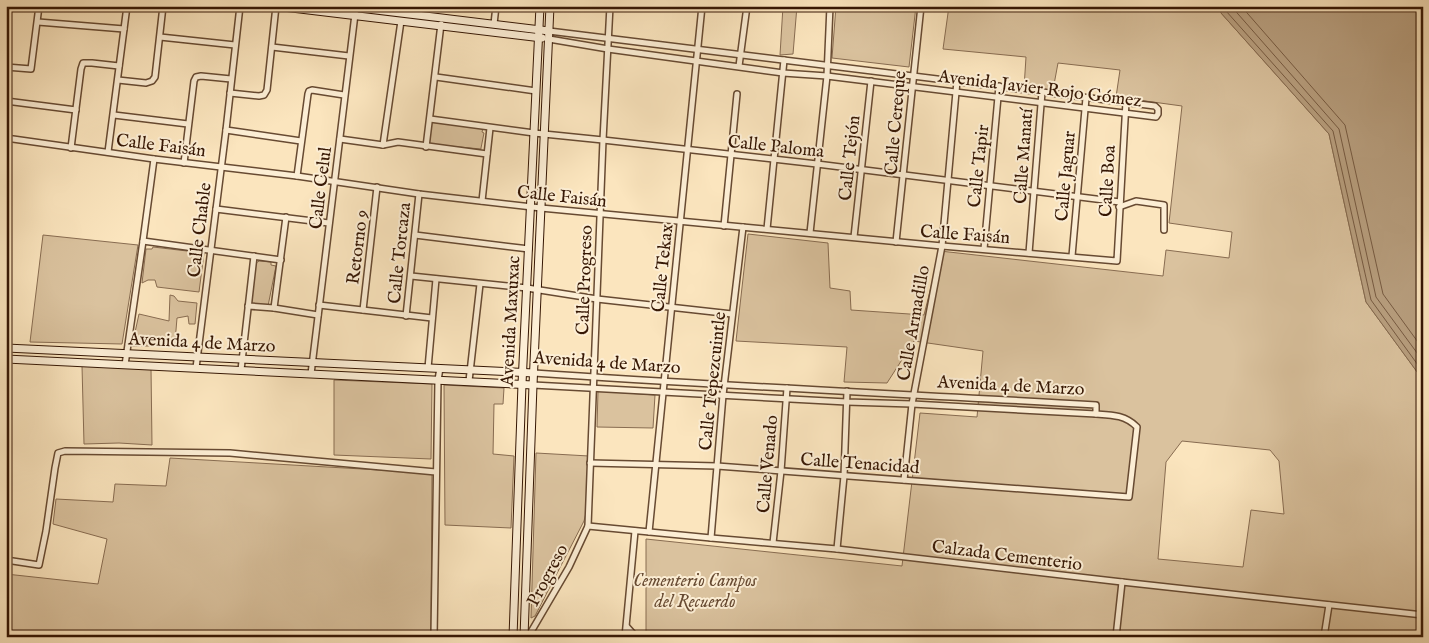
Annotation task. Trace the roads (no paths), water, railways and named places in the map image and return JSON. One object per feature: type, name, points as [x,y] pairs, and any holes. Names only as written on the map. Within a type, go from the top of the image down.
[{"type":"main road","name":"Avenida Javier Rojo Gómez","points":[[276,6],[549,39]]},
{"type":"main road","name":"Avenida Javier Rojo Gómez","points":[[343,6],[393,9],[442,18],[549,31]]},
{"type":"main road","name":"Avenida Maxuxac","points":[[514,637],[522,384],[540,6]]},
{"type":"main road","name":"Avenida Maxuxac","points":[[526,637],[533,385],[550,6]]},
{"type":"main road","points":[[537,65],[548,64]]},
{"type":"main road","name":"Avenida 4 de Marzo","points":[[6,348],[534,372]]},
{"type":"main road","name":"Avenida 4 de Marzo","points":[[6,359],[533,385]]},
{"type":"street","points":[[6,67],[31,69],[39,6]]},
{"type":"street","points":[[108,152],[127,6]]},
{"type":"street","points":[[118,80],[146,82],[152,81],[155,77],[163,6]]},
{"type":"street","name":"Calle Chable","points":[[196,368],[240,6]]},
{"type":"street","points":[[230,92],[258,96],[264,95],[267,90],[276,6]]},
{"type":"street","points":[[494,24],[496,6]]},
{"type":"street","name":"Calle Progreso","points":[[588,526],[610,6]]},
{"type":"street","name":"Calle Tekax","points":[[649,532],[702,6]]},
{"type":"street","points":[[739,66],[747,6]]},
{"type":"street","points":[[810,233],[827,76],[830,6]]},
{"type":"street","name":"Calle Cereque","points":[[896,242],[920,6]]},
{"type":"street","name":"Calle Celul","points":[[311,374],[356,7]]},
{"type":"street","points":[[426,147],[442,18]]},
{"type":"street","points":[[382,145],[400,21]]},
{"type":"street","points":[[38,22],[124,29]]},
{"type":"street","name":"Avenida Javier Rojo Gómez","points":[[549,31],[1126,102],[1155,106],[1158,109],[1158,114],[1156,117],[871,81],[783,73],[549,39]]},
{"type":"street","points":[[160,37],[235,45]]},
{"type":"street","points":[[272,47],[349,56]]},
{"type":"street","points":[[767,229],[784,60]]},
{"type":"street","points":[[71,148],[83,63],[119,66]]},
{"type":"street","points":[[184,163],[196,77],[232,79]]},
{"type":"street","points":[[436,77],[536,92]]},
{"type":"street","name":"Calle Tejón","points":[[854,238],[871,81]]},
{"type":"street","name":"Calle Armadillo","points":[[904,480],[912,404],[942,246],[957,81]]},
{"type":"street","name":"Calle Tapir","points":[[984,249],[999,86]]},
{"type":"street","points":[[297,176],[308,94],[312,90],[344,95]]},
{"type":"street","name":"Calle Manatí","points":[[1029,252],[1042,92]]},
{"type":"street","points":[[724,226],[737,94]]},
{"type":"street","name":"Calle Jaguar","points":[[1072,256],[1086,98]]},
{"type":"street","points":[[6,101],[76,110]]},
{"type":"street","name":"Calle Boa","points":[[1117,261],[1126,102]]},
{"type":"street","points":[[114,115],[188,124]]},
{"type":"street","name":"Calle Paloma","points":[[430,119],[490,128],[948,180],[1076,197],[1119,205],[1136,201],[1164,205],[1164,230]]},
{"type":"street","points":[[482,201],[490,128]]},
{"type":"street","points":[[226,130],[302,141]]},
{"type":"street","name":"Calle Faisán","points":[[6,138],[419,194],[530,207],[1117,261]]},
{"type":"street","points":[[340,139],[382,145],[398,142],[487,154]]},
{"type":"street","points":[[125,364],[154,159]]},
{"type":"street","name":"Retorno 9","points":[[363,310],[377,187]]},
{"type":"street","name":"Calle Torcaza","points":[[406,316],[419,194]]},
{"type":"street","points":[[216,209],[329,223]]},
{"type":"street","points":[[274,308],[286,217]]},
{"type":"street","name":"Calle Tepezcuintle","points":[[710,538],[724,385],[743,228]]},
{"type":"street","points":[[414,235],[529,249]]},
{"type":"street","points":[[143,241],[281,260]]},
{"type":"street","points":[[241,370],[254,256]]},
{"type":"street","points":[[411,276],[527,288],[597,299],[732,314]]},
{"type":"street","points":[[428,368],[436,279]]},
{"type":"street","points":[[469,381],[480,284]]},
{"type":"street","points":[[319,305],[432,318]]},
{"type":"street","points":[[248,306],[318,315]]},
{"type":"street","points":[[434,637],[438,380],[440,368]]},
{"type":"street","name":"Avenida 4 de Marzo","points":[[533,385],[1096,414],[1096,405],[664,382],[534,372]]},
{"type":"street","name":"Calle Venado","points":[[773,543],[787,388]]},
{"type":"street","points":[[837,549],[844,476],[847,391]]},
{"type":"street","points":[[972,398],[972,407]]},
{"type":"street","points":[[1015,410],[1016,400]]},
{"type":"street","points":[[1056,403],[1056,412]]},
{"type":"street","name":"Calle Tenacidad","points":[[590,463],[717,466],[1129,497],[1137,427],[1130,420],[1096,414]]},
{"type":"street","points":[[6,560],[39,566],[56,460],[58,453],[65,451],[230,453],[436,472]]},
{"type":"street","name":"Progreso","points":[[526,637],[569,566],[588,526]]},
{"type":"street","name":"Calzada Cementerio","points":[[588,526],[837,549],[1423,615]]},
{"type":"street","points":[[625,637],[635,531]]},
{"type":"street","points":[[1116,637],[1122,582]]},
{"type":"street","points":[[1324,637],[1329,605]]},
{"type":"street","points":[[626,627],[636,637]]},
{"type":"water","points":[[1220,6],[1423,6],[1423,380],[1366,302],[1329,134],[1221,13]]},
{"type":"park label","name":"Cementerio Campos del Recuerdo","points":[[695,590]]}]
